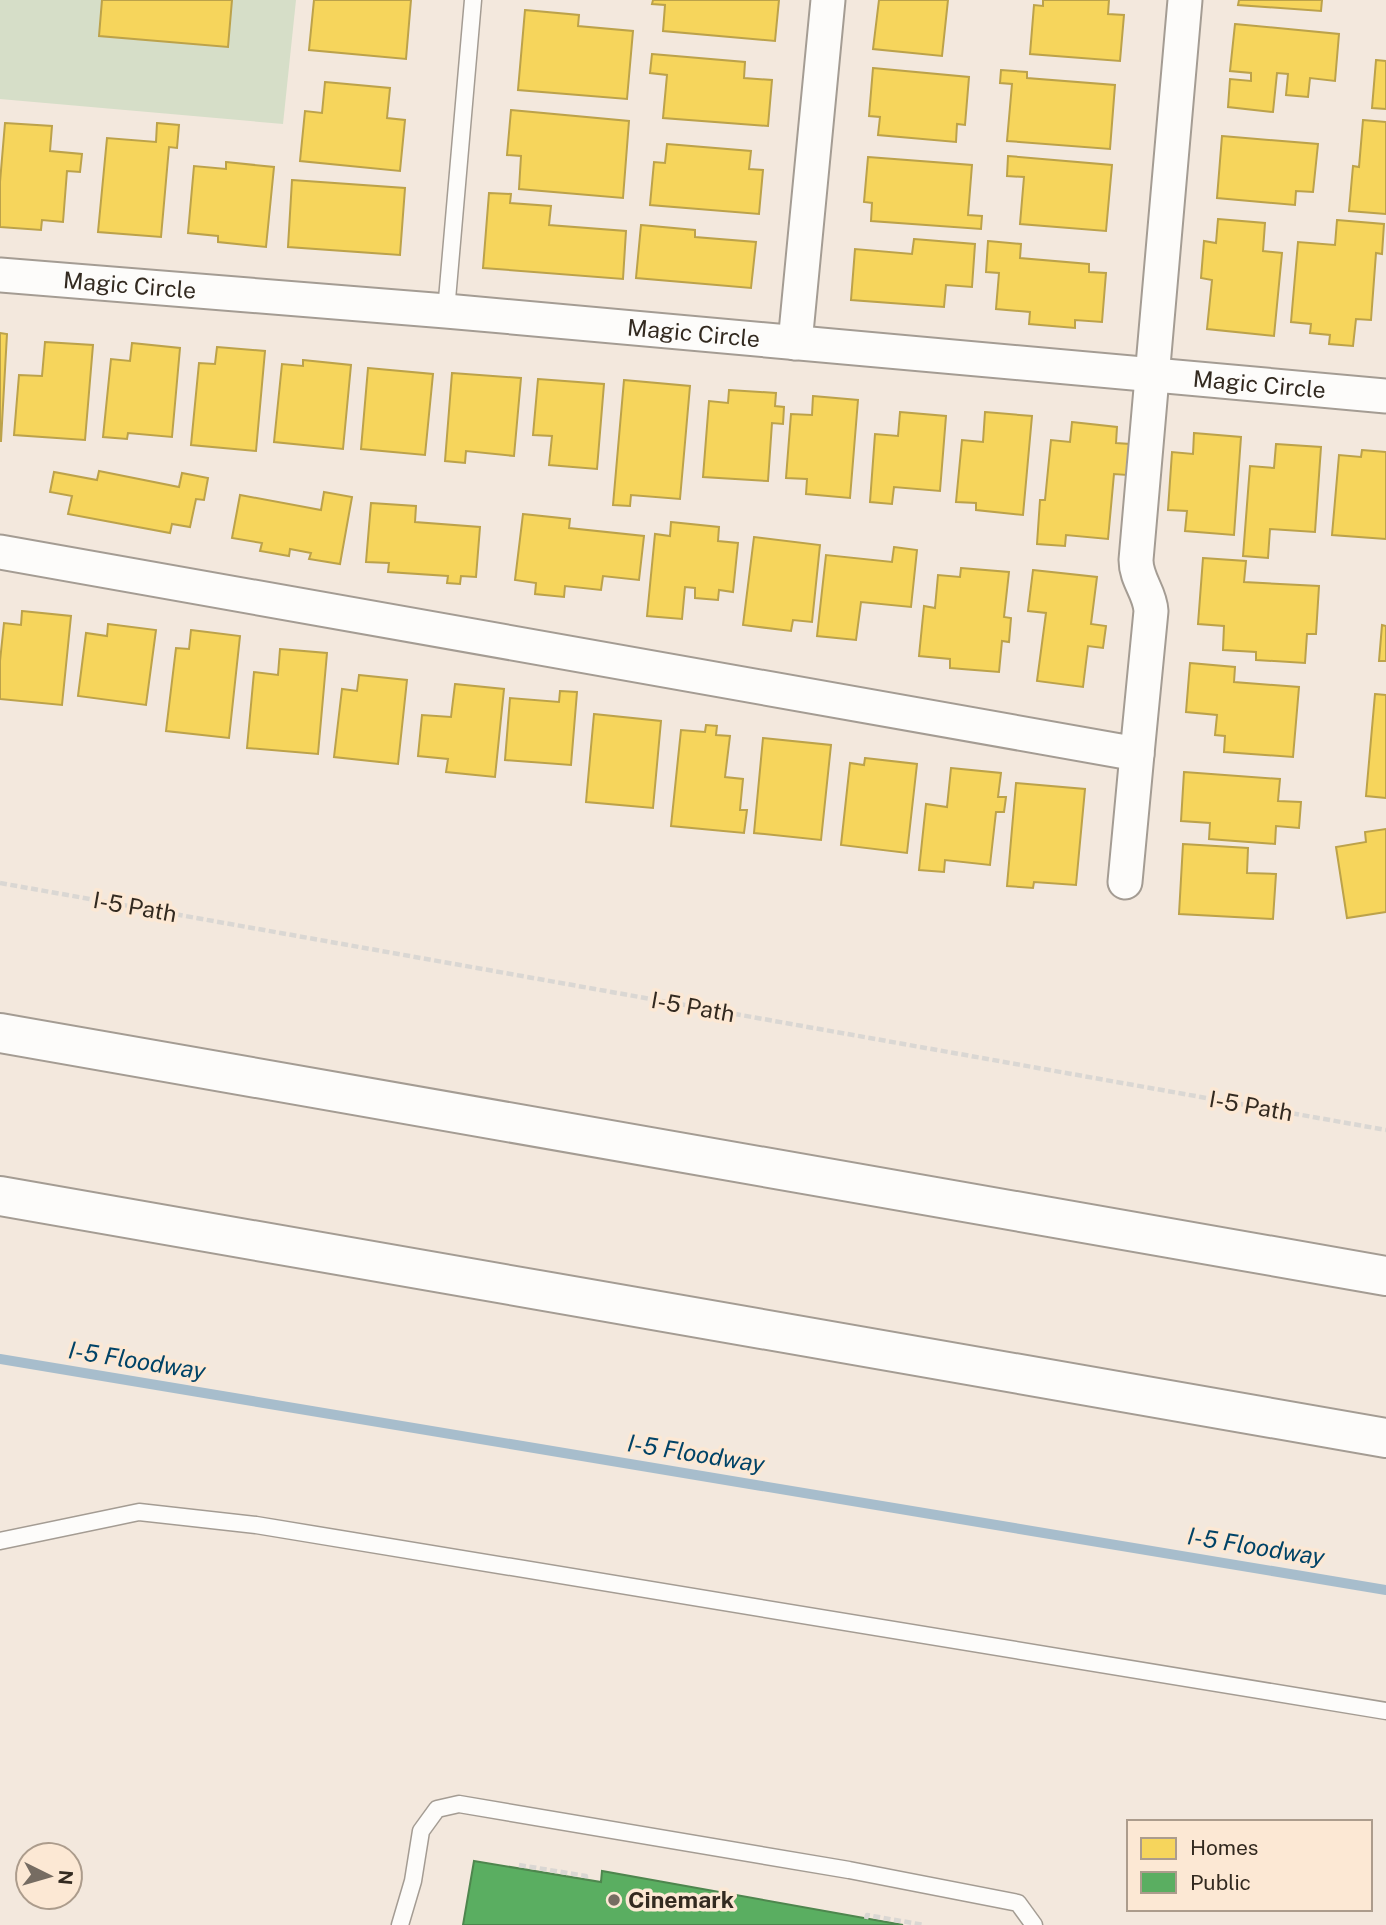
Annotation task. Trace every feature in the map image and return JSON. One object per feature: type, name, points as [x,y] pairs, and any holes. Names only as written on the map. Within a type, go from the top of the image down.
[{"type":"highway","points":[[0,1033],[1386,1276]]},
{"type":"highway","points":[[0,1196],[1386,1438]]},
{"type":"street","points":[[795,343],[828,0]]},
{"type":"street","points":[[1125,882],[1151,611],[1150,601],[1136,572],[1136,560],[1185,0]]},
{"type":"street","name":"Magic Circle","points":[[0,275],[446,311],[1386,396]]},
{"type":"street","points":[[0,552],[1137,754]]},
{"type":"lane","points":[[446,311],[473,0]]},
{"type":"lane","points":[[0,1541],[139,1512],[256,1525],[1386,1711]]},
{"type":"lane","points":[[400,1925],[413,1881],[421,1831],[437,1809],[459,1804],[849,1870],[1018,1903],[1034,1925]]},
{"type":"path","name":"I-5 Path","points":[[0,883],[1386,1130]]},
{"type":"path","points":[[519,1865],[586,1876],[586,1880]]},
{"type":"path","points":[[866,1919],[867,1915],[924,1925]]},
{"type":"green space","points":[[0,0],[296,0],[283,124],[0,99]]},
{"type":"building: Homes","points":[[102,0],[232,0],[228,47],[99,36]]},
{"type":"building: Homes","points":[[314,0],[411,0],[406,59],[309,50]]},
{"type":"building: Homes","points":[[653,0],[779,0],[775,41],[663,31],[665,5],[652,4]]},
{"type":"building: Homes","points":[[879,0],[948,0],[942,56],[873,49]]},
{"type":"building: Homes","points":[[1043,0],[1109,0],[1108,14],[1124,15],[1120,61],[1030,54],[1034,5],[1043,6]]},
{"type":"building: Homes","points":[[1239,0],[1322,0],[1321,11],[1238,5]]},
{"type":"building: Homes","points":[[525,10],[579,15],[578,26],[633,31],[627,99],[518,90]]},
{"type":"building: Homes","points":[[1235,24],[1339,34],[1335,81],[1310,78],[1308,97],[1286,95],[1288,74],[1277,73],[1273,112],[1228,107],[1230,79],[1251,81],[1251,73],[1230,71]]},
{"type":"building: Homes","points":[[652,54],[745,62],[744,78],[772,80],[768,126],[663,118],[667,75],[650,73]]},
{"type":"building: Homes","points":[[1376,60],[1386,61],[1386,109],[1372,108]]},
{"type":"building: Homes","points":[[873,68],[969,77],[965,125],[957,124],[956,142],[878,135],[880,117],[869,116]]},
{"type":"building: Homes","points":[[1001,70],[1027,72],[1027,78],[1115,85],[1110,149],[1007,141],[1012,84],[1000,83]]},
{"type":"building: Homes","points":[[325,82],[390,88],[387,118],[405,120],[400,171],[300,161],[305,111],[322,113]]},
{"type":"building: Homes","points":[[511,110],[629,121],[623,198],[519,189],[521,156],[507,155]]},
{"type":"building: Homes","points":[[1363,120],[1386,122],[1386,214],[1349,211],[1353,166],[1359,167]]},
{"type":"building: Homes","points":[[5,123],[52,126],[50,151],[82,154],[80,172],[67,171],[63,222],[42,220],[41,230],[0,227],[0,182]]},
{"type":"building: Homes","points":[[157,123],[179,125],[177,148],[169,147],[161,237],[98,232],[107,138],[156,142]]},
{"type":"building: Homes","points":[[1222,136],[1318,144],[1313,192],[1296,191],[1295,205],[1217,198]]},
{"type":"building: Homes","points":[[667,144],[751,151],[749,169],[763,170],[759,214],[650,205],[654,162],[665,163]]},
{"type":"building: Homes","points":[[1008,156],[1112,165],[1106,231],[1020,224],[1024,177],[1007,176]]},
{"type":"building: Homes","points":[[868,157],[972,165],[968,215],[982,216],[981,229],[871,221],[872,203],[864,202]]},
{"type":"building: Homes","points":[[226,162],[274,167],[266,247],[218,242],[218,236],[188,233],[194,166],[226,169]]},
{"type":"building: Homes","points":[[292,180],[405,188],[400,255],[288,247]]},
{"type":"building: Homes","points":[[489,193],[511,194],[510,203],[551,206],[549,225],[626,231],[623,279],[483,268]]},
{"type":"building: Homes","points":[[1218,219],[1265,223],[1263,251],[1282,253],[1274,336],[1207,329],[1212,280],[1201,278],[1204,241],[1216,243]]},
{"type":"building: Homes","points":[[1337,220],[1384,224],[1382,254],[1376,253],[1371,320],[1356,319],[1353,346],[1329,344],[1330,335],[1310,333],[1311,324],[1291,322],[1298,242],[1335,245]]},
{"type":"building: Homes","points":[[641,225],[695,230],[695,237],[756,242],[751,288],[636,278]]},
{"type":"building: Homes","points":[[914,239],[975,244],[972,287],[946,285],[944,307],[851,300],[855,249],[912,254]]},
{"type":"building: Homes","points":[[988,241],[1021,244],[1020,258],[1089,264],[1089,272],[1106,273],[1102,322],[1075,320],[1075,328],[1029,324],[1030,312],[996,309],[999,273],[986,272]]},
{"type":"building: Homes","points":[[0,333],[7,334],[1,441],[0,441]]},
{"type":"building: Homes","points":[[45,342],[93,345],[85,440],[14,435],[19,375],[42,376]]},
{"type":"building: Homes","points":[[132,343],[180,348],[172,437],[128,433],[127,439],[103,437],[111,359],[130,361]]},
{"type":"building: Homes","points":[[217,347],[265,351],[256,451],[191,445],[199,363],[215,364]]},
{"type":"building: Homes","points":[[303,360],[351,365],[343,449],[274,442],[282,364],[303,366]]},
{"type":"building: Homes","points":[[368,368],[433,374],[425,455],[361,449]]},
{"type":"building: Homes","points":[[452,373],[521,378],[514,456],[466,451],[465,463],[445,461]]},
{"type":"building: Homes","points":[[538,379],[604,384],[597,469],[549,465],[552,436],[533,435]]},
{"type":"building: Homes","points":[[624,380],[690,386],[680,499],[631,495],[630,506],[613,505]]},
{"type":"building: Homes","points":[[729,390],[776,393],[775,406],[784,407],[783,424],[772,423],[768,481],[703,477],[709,401],[728,403]]},
{"type":"building: Homes","points":[[813,396],[858,400],[850,498],[806,494],[807,479],[786,478],[791,414],[812,415]]},
{"type":"building: Homes","points":[[900,412],[946,416],[940,491],[894,487],[892,504],[870,502],[875,434],[898,436]]},
{"type":"building: Homes","points":[[985,412],[1032,416],[1023,515],[976,510],[976,503],[956,502],[962,440],[983,442]]},
{"type":"building: Homes","points":[[1072,422],[1117,427],[1116,443],[1130,444],[1127,475],[1114,474],[1108,539],[1066,535],[1065,546],[1037,544],[1040,500],[1045,500],[1051,440],[1070,442]]},
{"type":"building: Homes","points":[[1194,433],[1241,437],[1234,535],[1185,531],[1187,511],[1168,510],[1172,452],[1193,454]]},
{"type":"building: Homes","points":[[1276,444],[1321,447],[1315,532],[1270,529],[1268,558],[1243,556],[1250,466],[1274,468]]},
{"type":"building: Homes","points":[[1362,450],[1386,452],[1386,539],[1332,535],[1339,455],[1361,457]]},
{"type":"building: Homes","points":[[99,471],[179,487],[182,473],[208,478],[204,500],[196,499],[190,527],[172,524],[170,533],[68,514],[72,496],[50,492],[54,472],[97,480]]},
{"type":"building: Homes","points":[[324,492],[352,497],[340,564],[309,559],[311,553],[290,549],[289,556],[260,551],[262,543],[232,538],[240,495],[321,510]]},
{"type":"building: Homes","points":[[371,503],[416,506],[415,522],[480,527],[476,577],[461,576],[460,584],[447,583],[448,576],[388,572],[389,563],[366,562]]},
{"type":"building: Homes","points":[[523,514],[570,519],[569,528],[644,536],[639,580],[603,576],[601,590],[565,586],[564,597],[535,594],[536,583],[515,580]]},
{"type":"building: Homes","points":[[671,522],[719,527],[718,541],[738,543],[733,592],[719,590],[718,600],[695,598],[695,588],[685,587],[682,619],[647,616],[655,534],[670,536]]},
{"type":"building: Homes","points":[[754,537],[820,545],[812,622],[793,620],[791,631],[743,625]]},
{"type":"building: Homes","points":[[894,547],[917,550],[911,607],[861,602],[856,640],[817,636],[826,555],[892,562]]},
{"type":"building: Homes","points":[[1203,558],[1246,561],[1244,582],[1319,586],[1316,634],[1307,634],[1305,663],[1256,660],[1256,652],[1223,650],[1224,626],[1198,624]]},
{"type":"building: Homes","points":[[961,568],[1009,572],[1004,617],[1011,618],[1009,642],[1002,641],[999,672],[950,668],[950,659],[919,656],[924,606],[935,608],[938,575],[960,577]]},
{"type":"building: Homes","points":[[1033,570],[1097,577],[1091,624],[1106,626],[1103,648],[1088,646],[1083,687],[1037,681],[1046,613],[1028,611]]},
{"type":"building: Homes","points":[[22,611],[71,616],[62,705],[0,699],[4,623],[21,625]]},
{"type":"building: Homes","points":[[108,624],[156,630],[146,705],[78,696],[86,633],[107,636]]},
{"type":"building: Homes","points":[[1382,625],[1386,626],[1386,661],[1379,661]]},
{"type":"building: Homes","points":[[191,630],[240,636],[229,738],[166,731],[176,648],[189,649]]},
{"type":"building: Homes","points":[[280,649],[327,653],[318,754],[247,748],[254,672],[278,675]]},
{"type":"building: Homes","points":[[1190,663],[1235,667],[1234,682],[1299,687],[1293,757],[1224,752],[1225,736],[1215,735],[1217,715],[1186,712]]},
{"type":"building: Homes","points":[[359,675],[407,680],[398,764],[334,757],[342,689],[357,691]]},
{"type":"building: Homes","points":[[455,684],[504,689],[495,777],[446,772],[448,759],[418,756],[422,715],[451,717]]},
{"type":"building: Homes","points":[[560,691],[577,692],[571,765],[505,760],[510,698],[559,702]]},
{"type":"building: Homes","points":[[1375,694],[1386,695],[1386,798],[1366,796]]},
{"type":"building: Homes","points":[[594,714],[661,721],[653,808],[586,802]]},
{"type":"building: Homes","points":[[706,725],[717,726],[716,735],[730,736],[725,777],[743,779],[740,810],[747,810],[744,833],[671,826],[681,730],[705,732]]},
{"type":"building: Homes","points":[[763,738],[831,745],[821,840],[754,833]]},
{"type":"building: Homes","points":[[865,758],[917,764],[907,853],[841,845],[850,763],[864,765]]},
{"type":"building: Homes","points":[[951,768],[1001,773],[998,797],[1006,797],[1004,812],[996,812],[990,865],[945,860],[944,872],[919,870],[926,804],[947,807]]},
{"type":"building: Homes","points":[[1184,772],[1280,779],[1278,801],[1301,802],[1299,828],[1276,826],[1275,844],[1209,839],[1210,823],[1181,821]]},
{"type":"building: Homes","points":[[1016,783],[1085,789],[1076,885],[1034,882],[1033,888],[1007,886]]},
{"type":"building: Homes","points":[[1386,829],[1386,912],[1347,918],[1336,847],[1366,842],[1365,832]]},
{"type":"building: Homes","points":[[1183,844],[1248,848],[1247,873],[1276,874],[1273,919],[1179,914]]},
{"type":"building: Public","name":"Cinemark","points":[[474,1861],[601,1882],[602,1871],[903,1925],[463,1925]]},
{"type":"waterway","name":"I-5 Floodway","points":[[0,1359],[1386,1590]]},
{"type":"place","name":"Cinemark","points":[[614,1900]]}]
